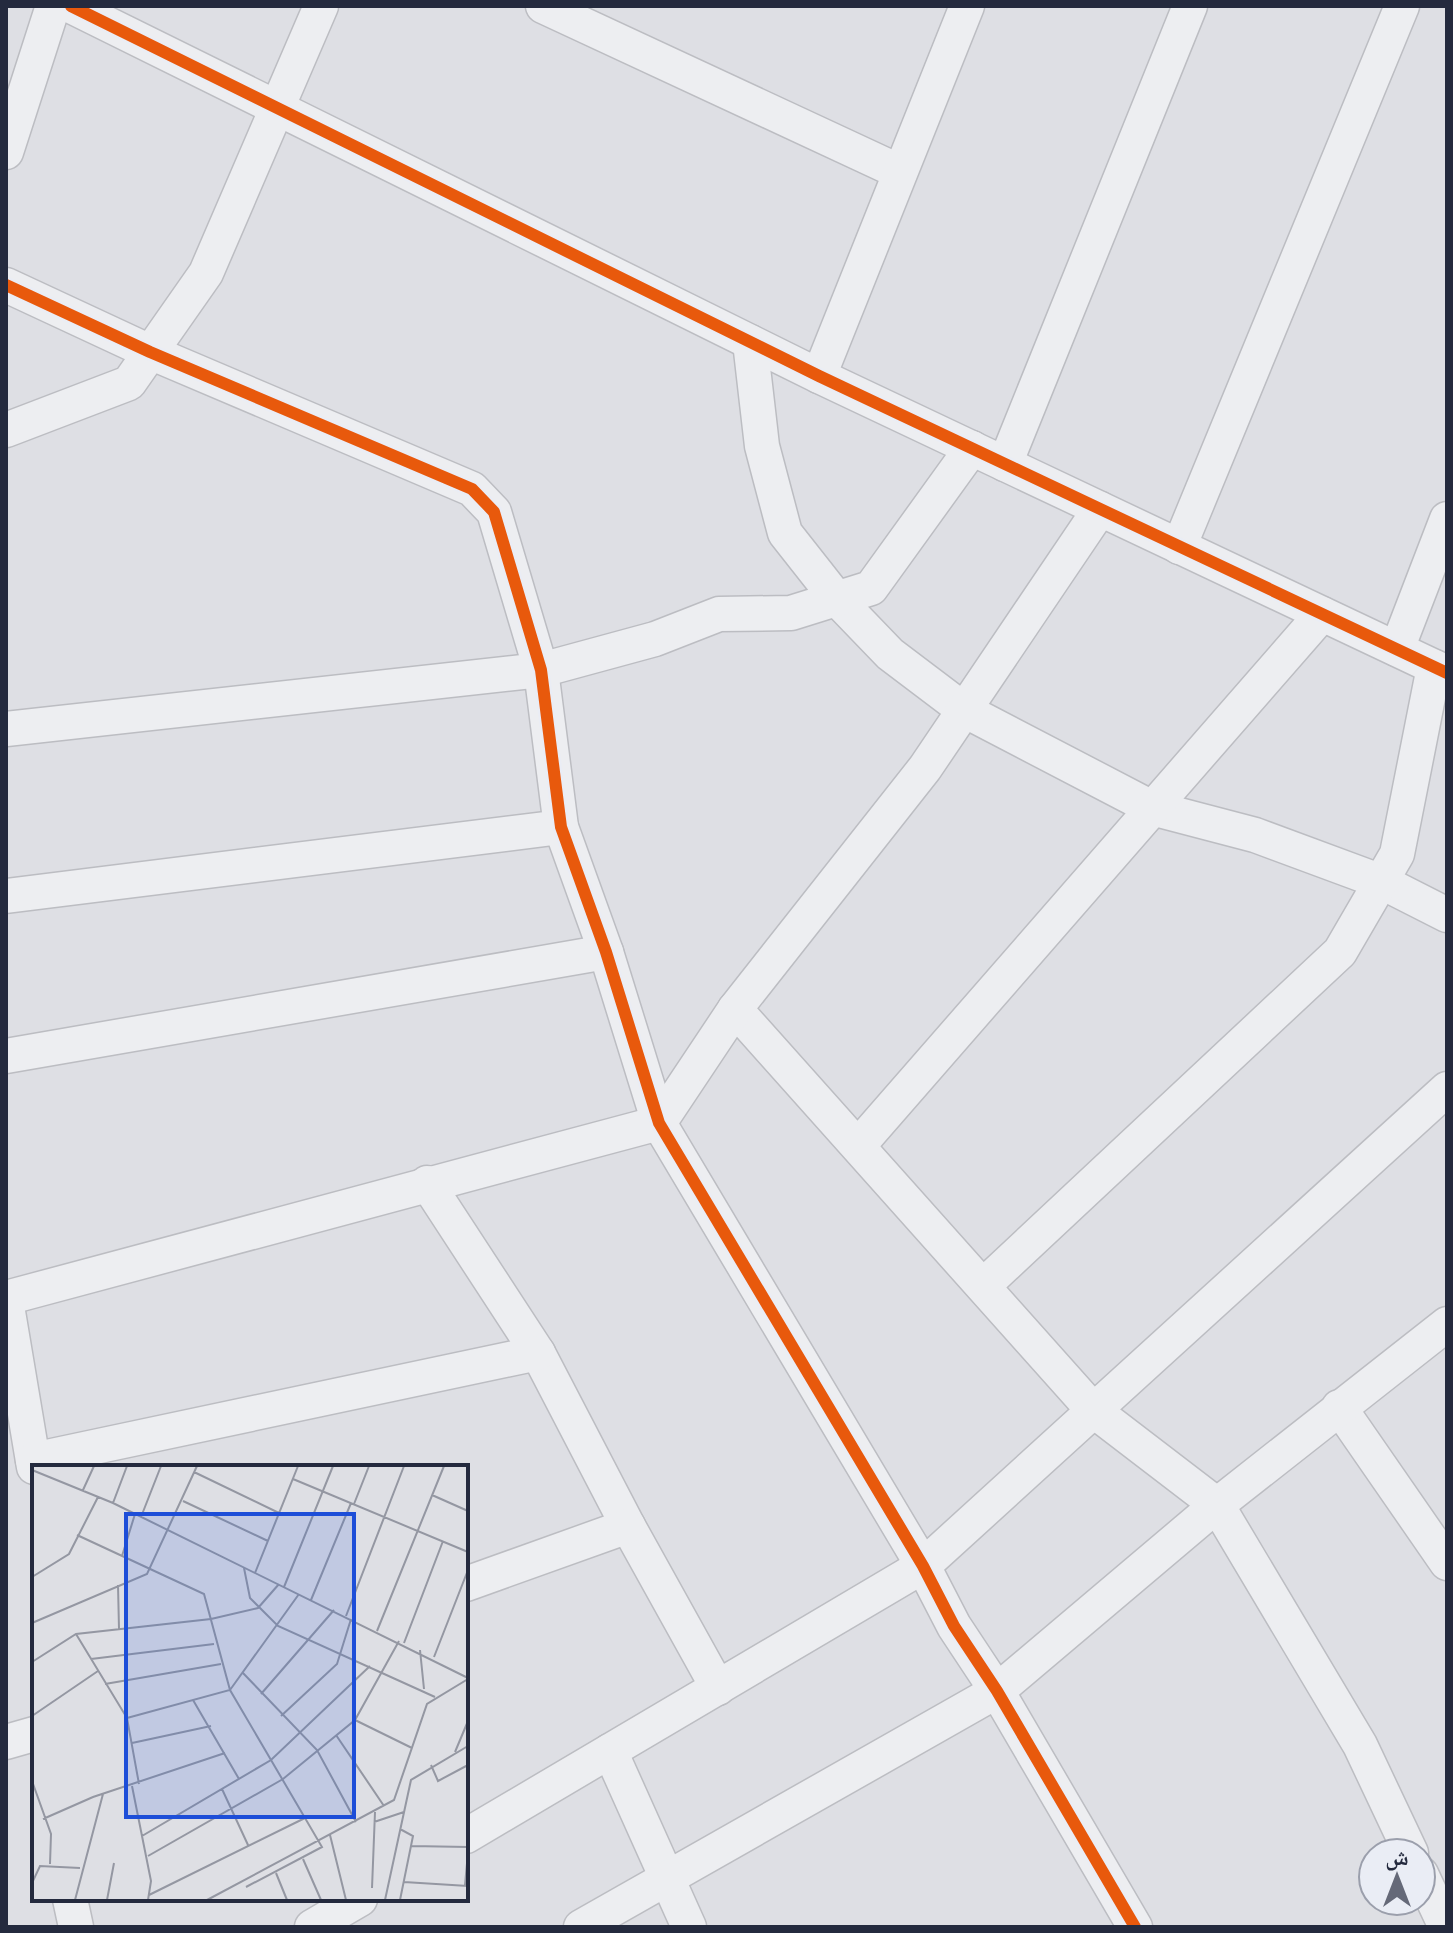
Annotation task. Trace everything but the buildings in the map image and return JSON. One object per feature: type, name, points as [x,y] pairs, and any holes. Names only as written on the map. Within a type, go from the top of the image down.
[{"type":"street","points":[[6,152],[53,6]]},
{"type":"street","points":[[6,430],[129,383],[206,273],[321,6]]},
{"type":"street","points":[[543,6],[900,172]]},
{"type":"street","points":[[819,376],[967,6]]},
{"type":"street","points":[[1005,464],[1190,6]]},
{"type":"street","points":[[1179,547],[1402,6]]},
{"type":"street","points":[[88,10],[278,108],[819,376],[1441,670],[1397,854],[1340,952],[983,1286]]},
{"type":"street","points":[[6,285],[150,352],[472,489],[494,512],[541,670],[561,827],[606,952],[659,1123],[923,1566],[954,1626],[997,1691],[1135,1927]]},
{"type":"street","points":[[750,342],[762,446],[785,533],[837,599],[890,654],[964,710],[1152,808],[1255,835],[1382,882],[1447,915]]},
{"type":"street","points":[[6,729],[541,670],[655,639],[719,614],[791,613],[871,588],[972,448]]},
{"type":"street","points":[[538,1353],[34,1464],[6,1299],[427,1183],[659,1123],[735,1009],[925,768],[1100,509]]},
{"type":"street","points":[[1397,649],[1447,519]]},
{"type":"street","points":[[858,1146],[1322,614]]},
{"type":"street","points":[[6,896],[561,827]]},
{"type":"street","points":[[6,1056],[606,952]]},
{"type":"street","points":[[735,1009],[1093,1410],[1217,1505],[1360,1745],[1403,1837]]},
{"type":"street","points":[[468,1835],[923,1566],[1447,1089]]},
{"type":"street","points":[[427,1183],[538,1353],[628,1526],[718,1688]]},
{"type":"street","points":[[581,1927],[997,1691],[1217,1505],[1447,1324]]},
{"type":"street","points":[[1339,1407],[1447,1563]]},
{"type":"street","points":[[468,1583],[628,1526]]},
{"type":"street","points":[[6,1742],[32,1735]]},
{"type":"street","points":[[610,1751],[689,1927]]},
{"type":"street","points":[[70,1901],[76,1927]]},
{"type":"street","points":[[312,1927],[357,1901]]},
{"type":"street","points":[[1437,1908],[1446,1927]]},
{"type":"cycle path","points":[[71,6],[819,376],[1447,673]]},
{"type":"cycle path","points":[[6,285],[150,352],[472,489],[494,512],[541,670],[561,827],[606,952],[659,1123],[923,1566],[954,1626],[997,1691],[1135,1927]]}]
